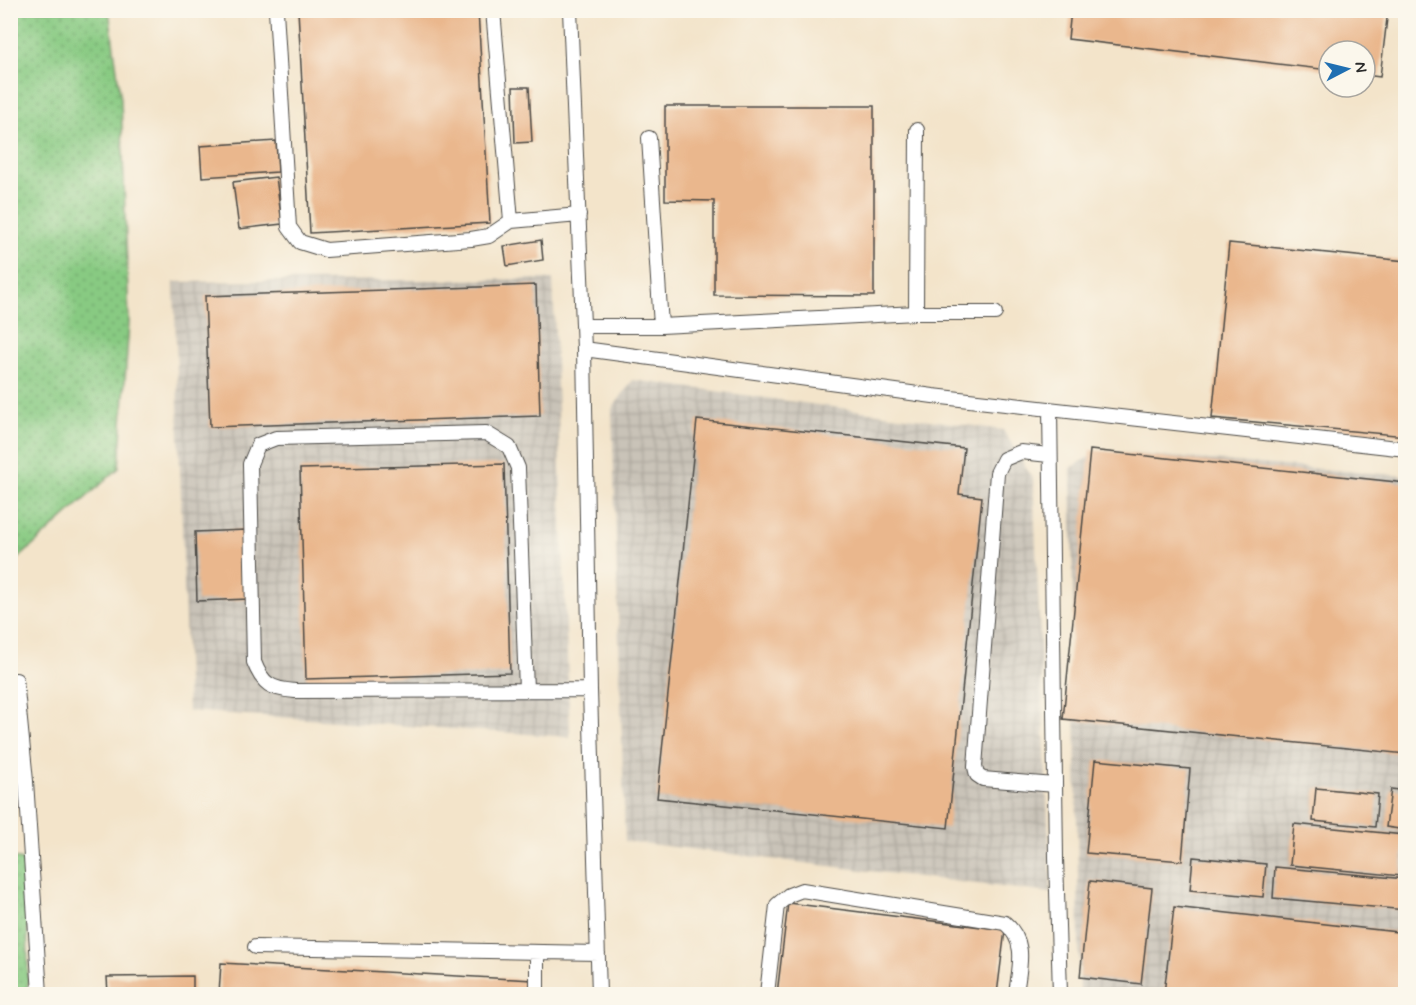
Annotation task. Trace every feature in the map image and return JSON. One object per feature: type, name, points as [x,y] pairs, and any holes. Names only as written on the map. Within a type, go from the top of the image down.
[{"type":"lane","points":[[276,10],[289,227],[300,242],[326,250],[471,239],[489,236],[511,221],[579,215]]},
{"type":"lane","points":[[493,10],[511,221]]},
{"type":"lane","points":[[570,10],[584,326],[590,690],[599,994]]},
{"type":"lane","points":[[916,313],[917,130]]},
{"type":"lane","points":[[649,138],[661,326]]},
{"type":"lane","points":[[584,326],[661,326],[916,313],[995,313]]},
{"type":"lane","points":[[584,349],[933,396],[1406,449]]},
{"type":"lane","points":[[1050,409],[1054,785],[1060,994]]},
{"type":"lane","points":[[526,690],[518,468],[509,447],[486,433],[276,438],[258,445],[250,464],[254,662],[261,679],[278,690],[295,691],[590,690]]},
{"type":"lane","points":[[1049,455],[1021,452],[1004,459],[997,473],[975,767],[977,775],[983,778],[1054,785]]},
{"type":"lane","points":[[16,680],[26,781],[40,994]]},
{"type":"lane","points":[[767,994],[777,905],[789,895],[802,890],[1005,923],[1014,931],[1020,943],[1016,994]]},
{"type":"lane","points":[[255,946],[598,953]]},
{"type":"lane","points":[[537,952],[537,994]]},
{"type":"shaded area","points":[[553,279],[570,737],[188,711],[174,282]]},
{"type":"shaded area","points":[[633,380],[1003,430],[1033,479],[1051,893],[625,841],[612,409]]},
{"type":"shaded area","points":[[1099,451],[1405,476],[1405,994],[1080,994],[1071,468]]},
{"type":"green space","points":[[11,10],[109,11],[121,100],[129,322],[119,468],[20,557],[11,560]]},
{"type":"green space","points":[[10,857],[27,861],[28,994],[11,994]]},
{"type":"building","points":[[298,10],[478,10],[490,223],[310,233]]},
{"type":"building","points":[[1071,10],[1388,10],[1380,77],[1377,77],[1377,39],[1317,39],[1317,69],[1068,39]]},
{"type":"building","points":[[513,87],[529,87],[532,142],[515,143]]},
{"type":"building","points":[[665,106],[874,106],[874,296],[714,295],[714,201],[665,200]]},
{"type":"building","points":[[276,141],[278,172],[202,177],[200,146]]},
{"type":"building","points":[[276,177],[282,224],[239,229],[233,182]]},
{"type":"building","points":[[541,240],[543,260],[507,266],[504,246]]},
{"type":"building","points":[[1229,243],[1406,261],[1406,436],[1212,418]]},
{"type":"building","points":[[536,285],[540,416],[210,427],[205,296]]},
{"type":"building","points":[[697,420],[964,448],[959,494],[982,497],[948,828],[657,798]]},
{"type":"building","points":[[1090,450],[1406,483],[1406,754],[1063,719]]},
{"type":"building","points":[[504,464],[510,673],[306,679],[300,469]]},
{"type":"building","points":[[246,530],[249,599],[197,601],[195,532]]},
{"type":"building","points":[[1095,760],[1190,769],[1182,861],[1086,853]]},
{"type":"building","points":[[1316,788],[1378,794],[1375,827],[1313,821]]},
{"type":"building","points":[[1391,789],[1406,791],[1406,830],[1386,827]]},
{"type":"building","points":[[1294,824],[1404,835],[1401,876],[1290,865]]},
{"type":"building","points":[[1193,857],[1266,864],[1263,897],[1190,890]]},
{"type":"building","points":[[1275,867],[1406,879],[1406,910],[1273,898]]},
{"type":"building","points":[[1090,881],[1152,888],[1141,984],[1080,977]]},
{"type":"building","points":[[788,903],[1005,930],[997,994],[777,994]]},
{"type":"building","points":[[1174,907],[1406,933],[1406,994],[1164,994]]},
{"type":"building","points":[[221,963],[533,980],[532,994],[219,994]]},
{"type":"building","points":[[193,976],[193,994],[108,994],[107,977]]}]
